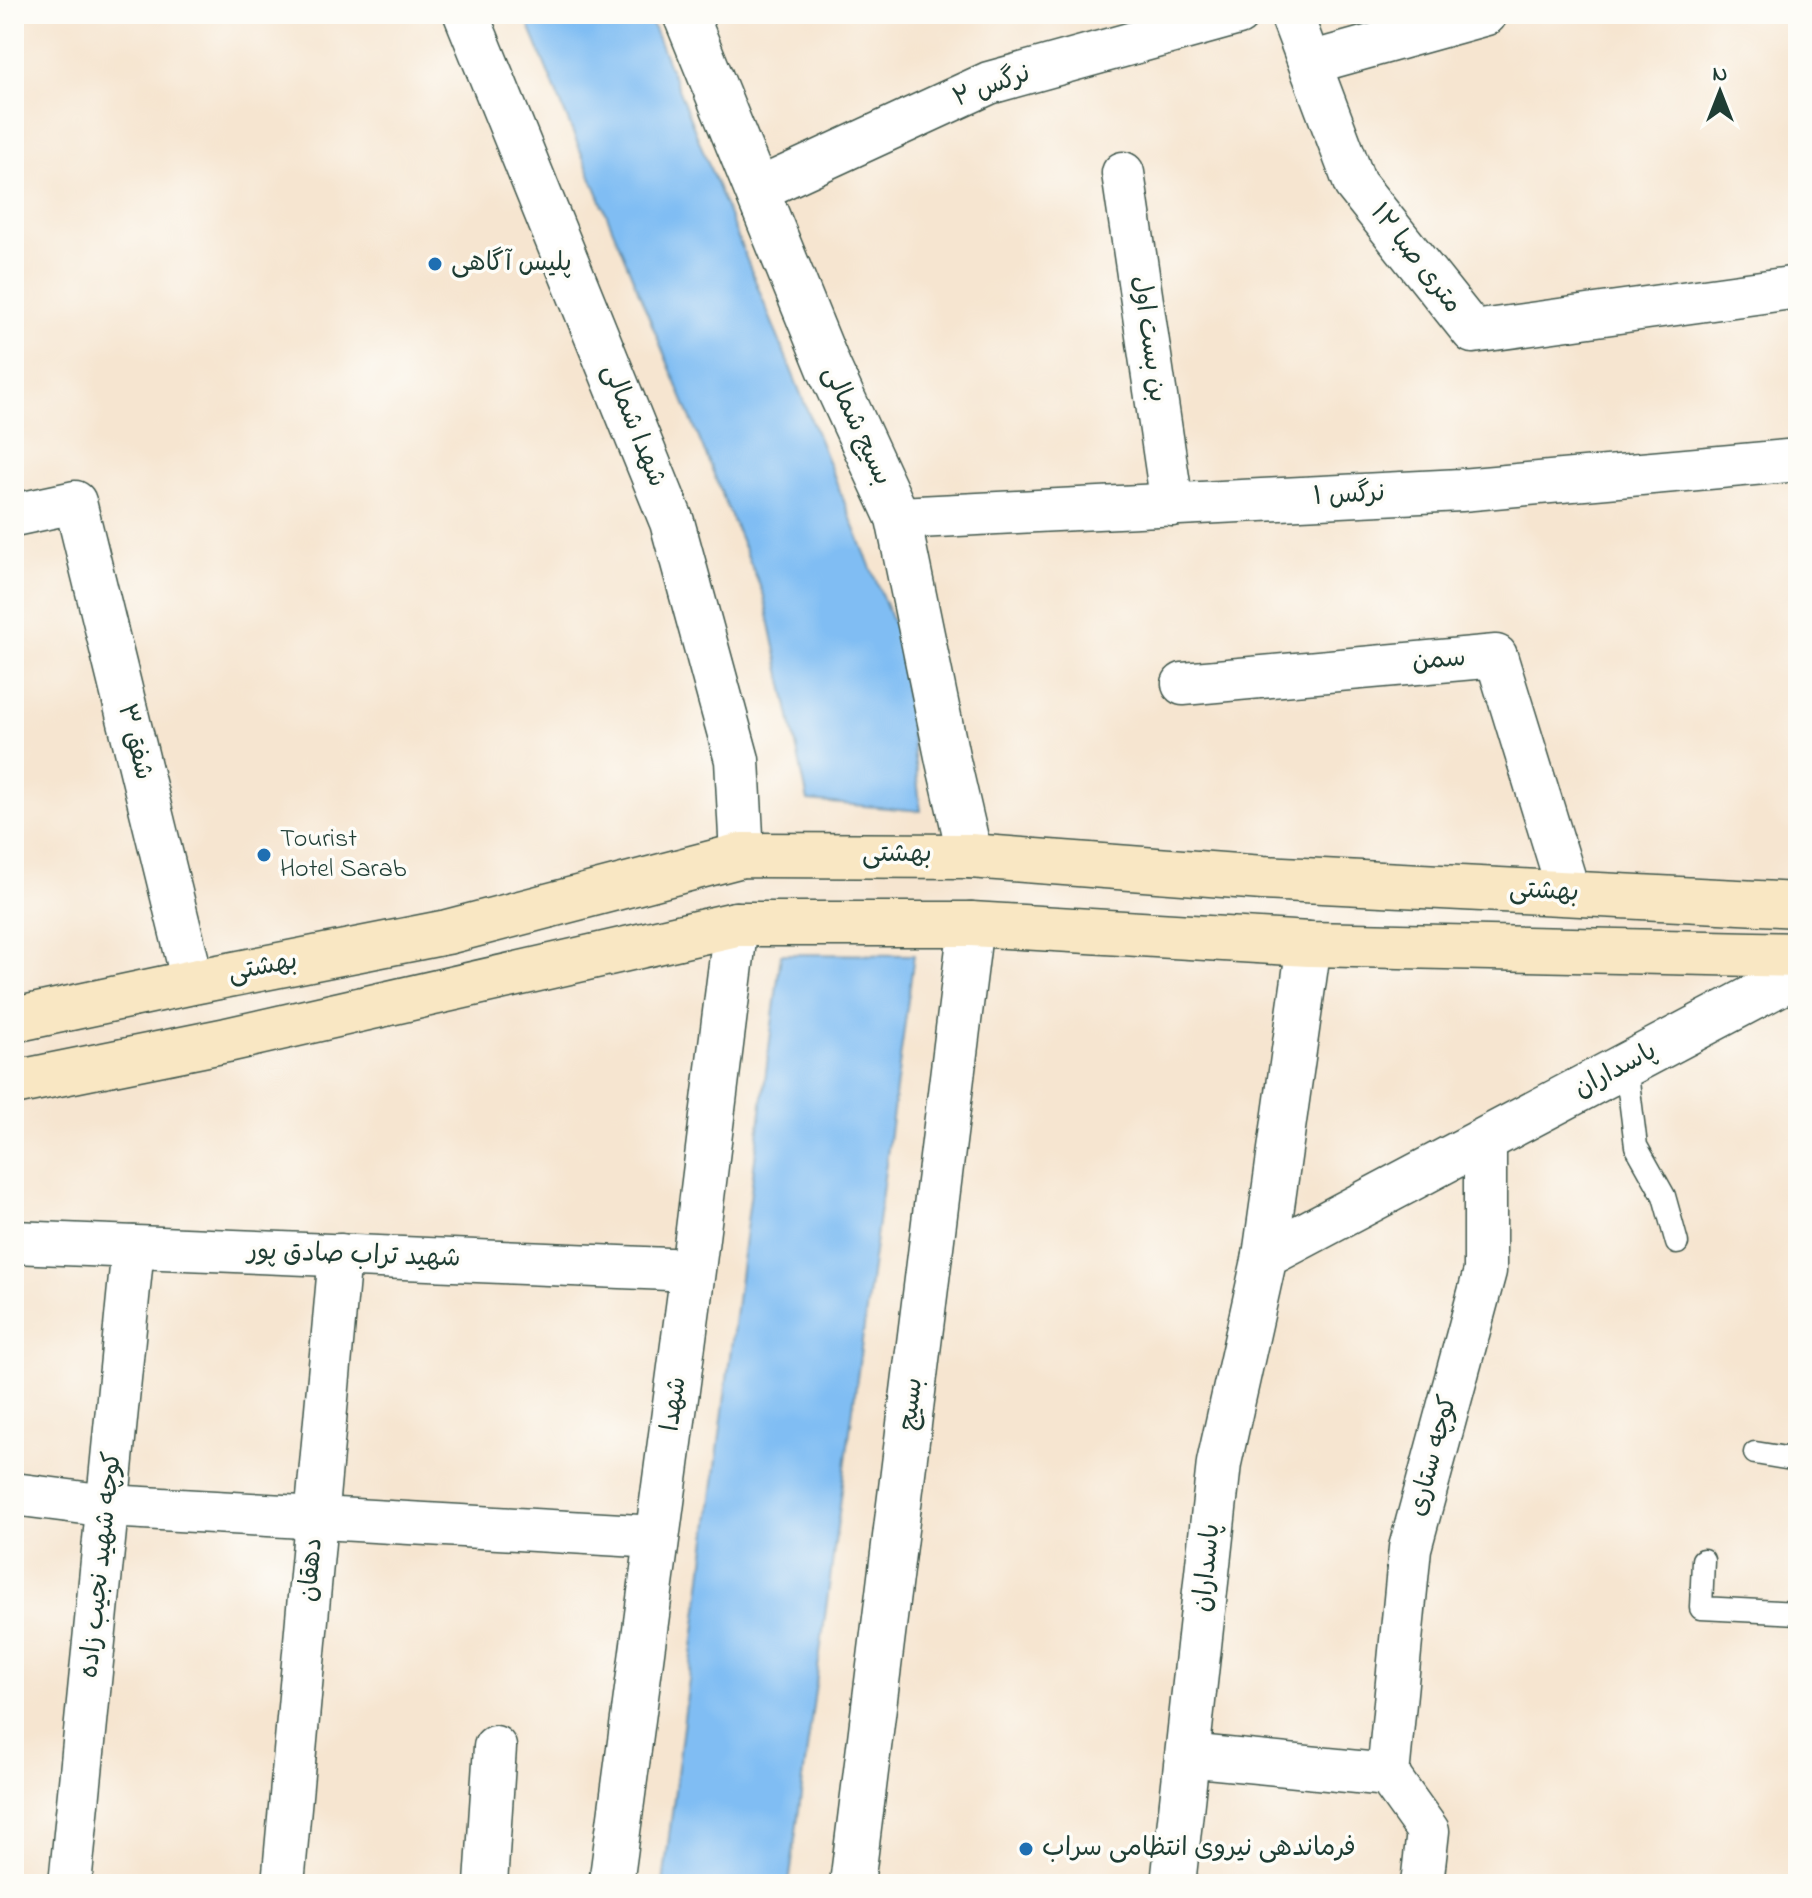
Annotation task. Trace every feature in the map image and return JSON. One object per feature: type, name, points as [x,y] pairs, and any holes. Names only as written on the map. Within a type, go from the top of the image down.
[{"type":"main road","name":"بهشتی","points":[[14,1020],[447,932],[742,855],[970,856],[1263,878],[1798,905]]},
{"type":"main road","points":[[736,924],[742,855]]},
{"type":"main road","points":[[970,856],[971,924]]},
{"type":"main road","points":[[14,1083],[227,1040],[736,924],[971,924],[1309,944],[1798,955]]},
{"type":"street","name":"شهدا شمالی","points":[[466,14],[672,522],[737,760],[742,855]]},
{"type":"street","name":"بسیج شمالی","points":[[685,14],[829,368],[898,518],[970,856]]},
{"type":"street","name":"نرگس ۲","points":[[757,190],[989,83],[1238,14]]},
{"type":"street","name":"۱۲ متری صبا","points":[[1291,14],[1355,184],[1473,332],[1798,287]]},
{"type":"street","points":[[1310,63],[1486,14]]},
{"type":"street","name":"بن بست اول","points":[[1123,173],[1172,505]]},
{"type":"street","name":"نرگس ۱","points":[[898,518],[1461,490],[1798,460]]},
{"type":"street","name":"شفق ۳","points":[[14,515],[75,502],[193,982]]},
{"type":"street","name":"سمن","points":[[1183,684],[1496,656],[1569,893]]},
{"type":"street","name":"شهدا","points":[[611,1884],[736,924]]},
{"type":"street","name":"بسیج","points":[[852,1884],[971,924]]},
{"type":"street","name":"پاسداران","points":[[1173,1884],[1219,1463],[1265,1256],[1309,944]]},
{"type":"street","name":"پاسداران","points":[[1265,1256],[1798,974]]},
{"type":"street","name":"کوچه ستاری","points":[[1388,1775],[1410,1548],[1485,1271],[1485,1140]]},
{"type":"street","name":"شهید تراب صادق پور","points":[[14,1242],[693,1270]]},
{"type":"street","name":"کوچه شهید نجیب زاده","points":[[70,1884],[133,1247]]},
{"type":"street","name":"دهقان","points":[[283,1884],[340,1255]]},
{"type":"street","points":[[14,1494],[108,1506],[657,1537]]},
{"type":"street","points":[[486,1884],[495,1747]]},
{"type":"street","points":[[1187,1755],[1388,1775],[1428,1831],[1422,1884]]},
{"type":"lane","points":[[1626,1066],[1636,1146],[1664,1196],[1677,1243]]},
{"type":"lane","points":[[1755,1453],[1798,1460]]},
{"type":"lane","points":[[1703,1560],[1701,1608],[1798,1613]]},
{"type":"water","points":[[524,14],[648,14],[899,638],[921,811],[808,801],[764,596]]},
{"type":"water","points":[[781,954],[914,955],[789,1884],[663,1884]]},
{"type":"place","name":"پلیس آگاهی","points":[[435,264]]},
{"type":"place","name":"Tourist Hotel Sarab","points":[[264,855]]},
{"type":"place","name":"فرماندهی نیروی انتظامی سراب","points":[[1026,1849]]}]
